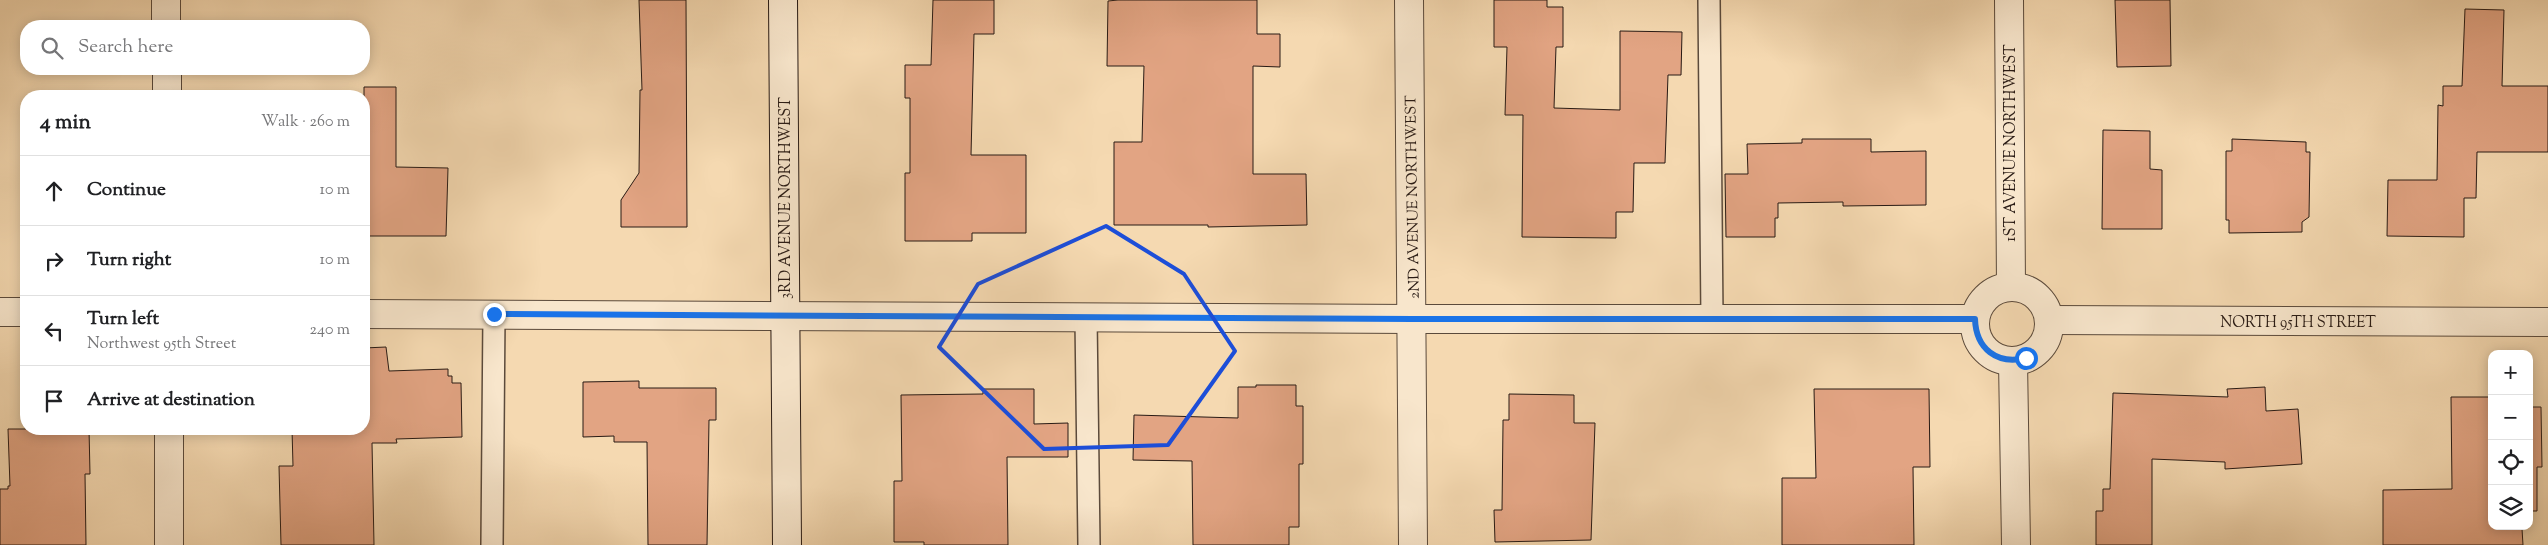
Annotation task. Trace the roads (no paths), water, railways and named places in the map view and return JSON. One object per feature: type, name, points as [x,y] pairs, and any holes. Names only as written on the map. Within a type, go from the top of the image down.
[{"type":"street","points":[[166,0],[166,20]]},
{"type":"street","name":"3RD AVENUE NORTHWEST","points":[[783,0],[787,545]]},
{"type":"street","name":"2ND AVENUE NORTHWEST","points":[[1409,0],[1413,319],[1413,545]]},
{"type":"street","name":"1ST AVENUE NORTHWEST","points":[[2009,0],[2012,287]]},
{"type":"street","points":[[167,75],[167,90]]},
{"type":"street","points":[[2012,287],[2020,287],[2040,299],[2046,308],[2049,320],[2048,332],[2044,343],[2037,352],[2026,358],[2013,361],[2000,359],[1989,353],[1980,343],[1975,332],[1975,319],[1979,306],[1987,296],[1997,290],[2012,287]]},
{"type":"street","points":[[0,312],[20,312]]},
{"type":"street","points":[[370,314],[1086,318],[1975,319]]},
{"type":"street","name":"NORTH 95TH STREET","points":[[2049,320],[2548,322]]},
{"type":"street","points":[[2013,361],[2016,545]]},
{"type":"street","points":[[169,435],[169,545]]},
{"type":"lane","points":[[1709,0],[1712,319]]},
{"type":"lane","points":[[492,545],[494,314]]},
{"type":"lane","points":[[1086,318],[1089,545]]}]
